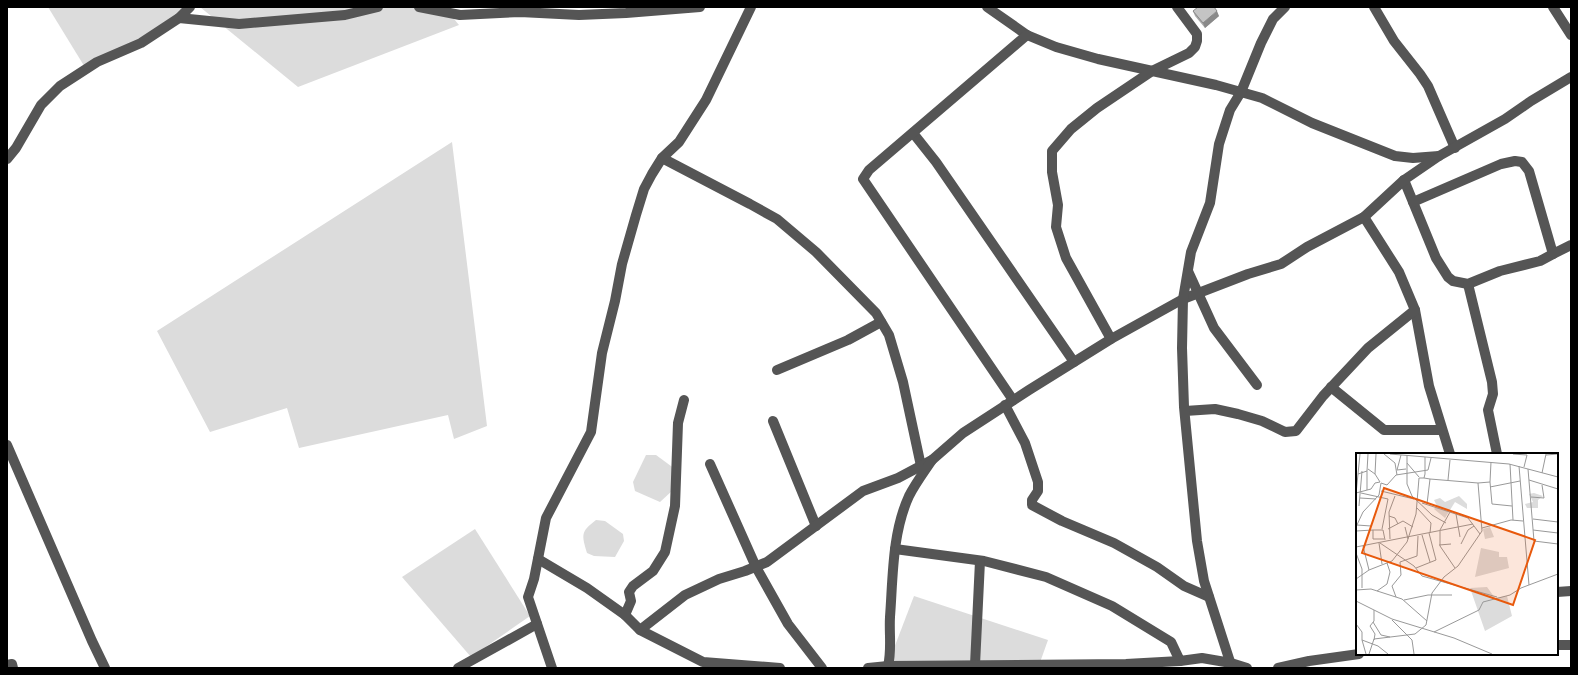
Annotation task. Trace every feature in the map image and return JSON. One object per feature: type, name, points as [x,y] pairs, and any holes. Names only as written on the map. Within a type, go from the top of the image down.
[{"type":"street","points":[[7,159],[16,148],[41,105],[60,86],[97,62],[141,43],[180,18],[190,7]]},
{"type":"street","points":[[180,18],[239,24],[345,14],[378,7]]},
{"type":"street","points":[[419,7],[460,15],[520,12],[578,15],[700,7]]},
{"type":"street","points":[[552,668],[528,597],[534,579],[546,518],[591,432],[602,353],[615,301],[622,264],[644,189],[662,158],[679,142],[706,100],[751,7]]},
{"type":"street","points":[[987,7],[1027,35],[1056,47],[1098,59],[1262,98],[1312,123],[1395,156],[1414,158],[1439,156]]},
{"type":"street","points":[[1111,339],[1066,258],[1056,226],[1058,204],[1052,172],[1052,151],[1071,129],[1097,108],[1152,71],[1189,53],[1195,47],[1197,34],[1177,7]]},
{"type":"street","points":[[1231,666],[1204,581],[1197,541],[1185,411],[1182,348],[1183,299],[1191,252],[1210,203],[1219,144],[1230,110],[1241,92],[1260,43],[1272,19],[1285,7]]},
{"type":"street","points":[[1374,7],[1394,41],[1428,86],[1455,148]]},
{"type":"street","points":[[1553,7],[1571,35]]},
{"type":"street","points":[[1027,35],[869,170],[863,179],[1009,403],[1038,482],[1038,491],[1032,500],[1032,505],[1062,521],[1114,543],[1157,568],[1184,586],[1209,598]]},
{"type":"street","points":[[640,630],[685,595],[719,579],[767,562],[863,491],[898,478],[932,460],[963,433],[1111,339],[1183,299],[1248,274],[1281,264],[1307,247],[1364,217],[1404,180],[1439,156],[1505,119],[1531,101],[1571,77]]},
{"type":"street","points":[[913,133],[936,162],[1074,362]]},
{"type":"street","points":[[662,158],[777,219],[816,252],[876,313],[889,335],[903,382],[921,466]]},
{"type":"street","points":[[1413,202],[1501,164],[1516,161],[1522,162],[1529,171],[1553,254]]},
{"type":"street","points":[[1404,180],[1436,258],[1448,277],[1453,281],[1468,284],[1500,271],[1540,261],[1571,245]]},
{"type":"street","points":[[1364,217],[1399,272],[1414,310],[1429,386],[1450,453]]},
{"type":"street","points":[[1188,271],[1214,328],[1257,385]]},
{"type":"street","points":[[1468,284],[1492,382],[1493,394],[1488,410],[1497,453]]},
{"type":"street","points":[[1185,411],[1215,409],[1262,421],[1285,432],[1296,431],[1332,387],[1368,348],[1414,310]]},
{"type":"street","points":[[777,370],[848,340],[881,322]]},
{"type":"street","points":[[1332,387],[1384,430],[1442,430]]},
{"type":"street","points":[[625,615],[632,601],[630,592],[633,586],[653,571],[665,552],[675,506],[678,423],[684,400]]},
{"type":"street","points":[[773,421],[816,526]]},
{"type":"street","points":[[7,445],[105,668]]},
{"type":"street","points":[[888,666],[891,656],[890,620],[895,549],[900,522],[909,496],[932,460]]},
{"type":"street","points":[[710,464],[756,567],[788,624],[822,668]]},
{"type":"street","points":[[895,549],[980,561],[1015,568],[1046,577],[1112,606],[1171,642],[1180,661]]},
{"type":"street","points":[[538,559],[587,588],[625,615],[640,630],[704,662],[780,668]]},
{"type":"street","points":[[975,665],[980,561]]},
{"type":"street","points":[[1558,592],[1571,591]]},
{"type":"street","points":[[458,668],[538,624]]},
{"type":"street","points":[[1558,645],[1571,645]]},
{"type":"street","points":[[1278,668],[1309,661],[1356,654]]},
{"type":"street","points":[[868,668],[888,666],[975,665],[1127,666],[1202,658],[1231,666],[1247,668]]},
{"type":"street","points":[[7,666],[12,664],[13,668]]},
{"type":"shaded area","points":[[48,7],[190,7],[179,18],[86,69]]},
{"type":"shaded area","points":[[200,7],[444,7],[459,25],[298,87]]},
{"type":"shaded area","points":[[452,142],[487,426],[454,439],[448,415],[299,448],[287,408],[210,432],[157,331]]},
{"type":"shaded area","points":[[646,455],[656,455],[675,469],[673,490],[660,502],[635,491],[633,482]]},
{"type":"shaded area","points":[[596,520],[605,521],[623,534],[624,541],[615,557],[594,556],[587,553],[583,538],[584,534],[587,528]]},
{"type":"shaded area","points":[[475,529],[530,616],[471,657],[402,577]]},
{"type":"shaded area","points":[[914,596],[1048,640],[1038,668],[888,668],[891,656]]},
{"type":"building","points":[[1198,7],[1214,7],[1217,11],[1203,23],[1193,11]]}]
